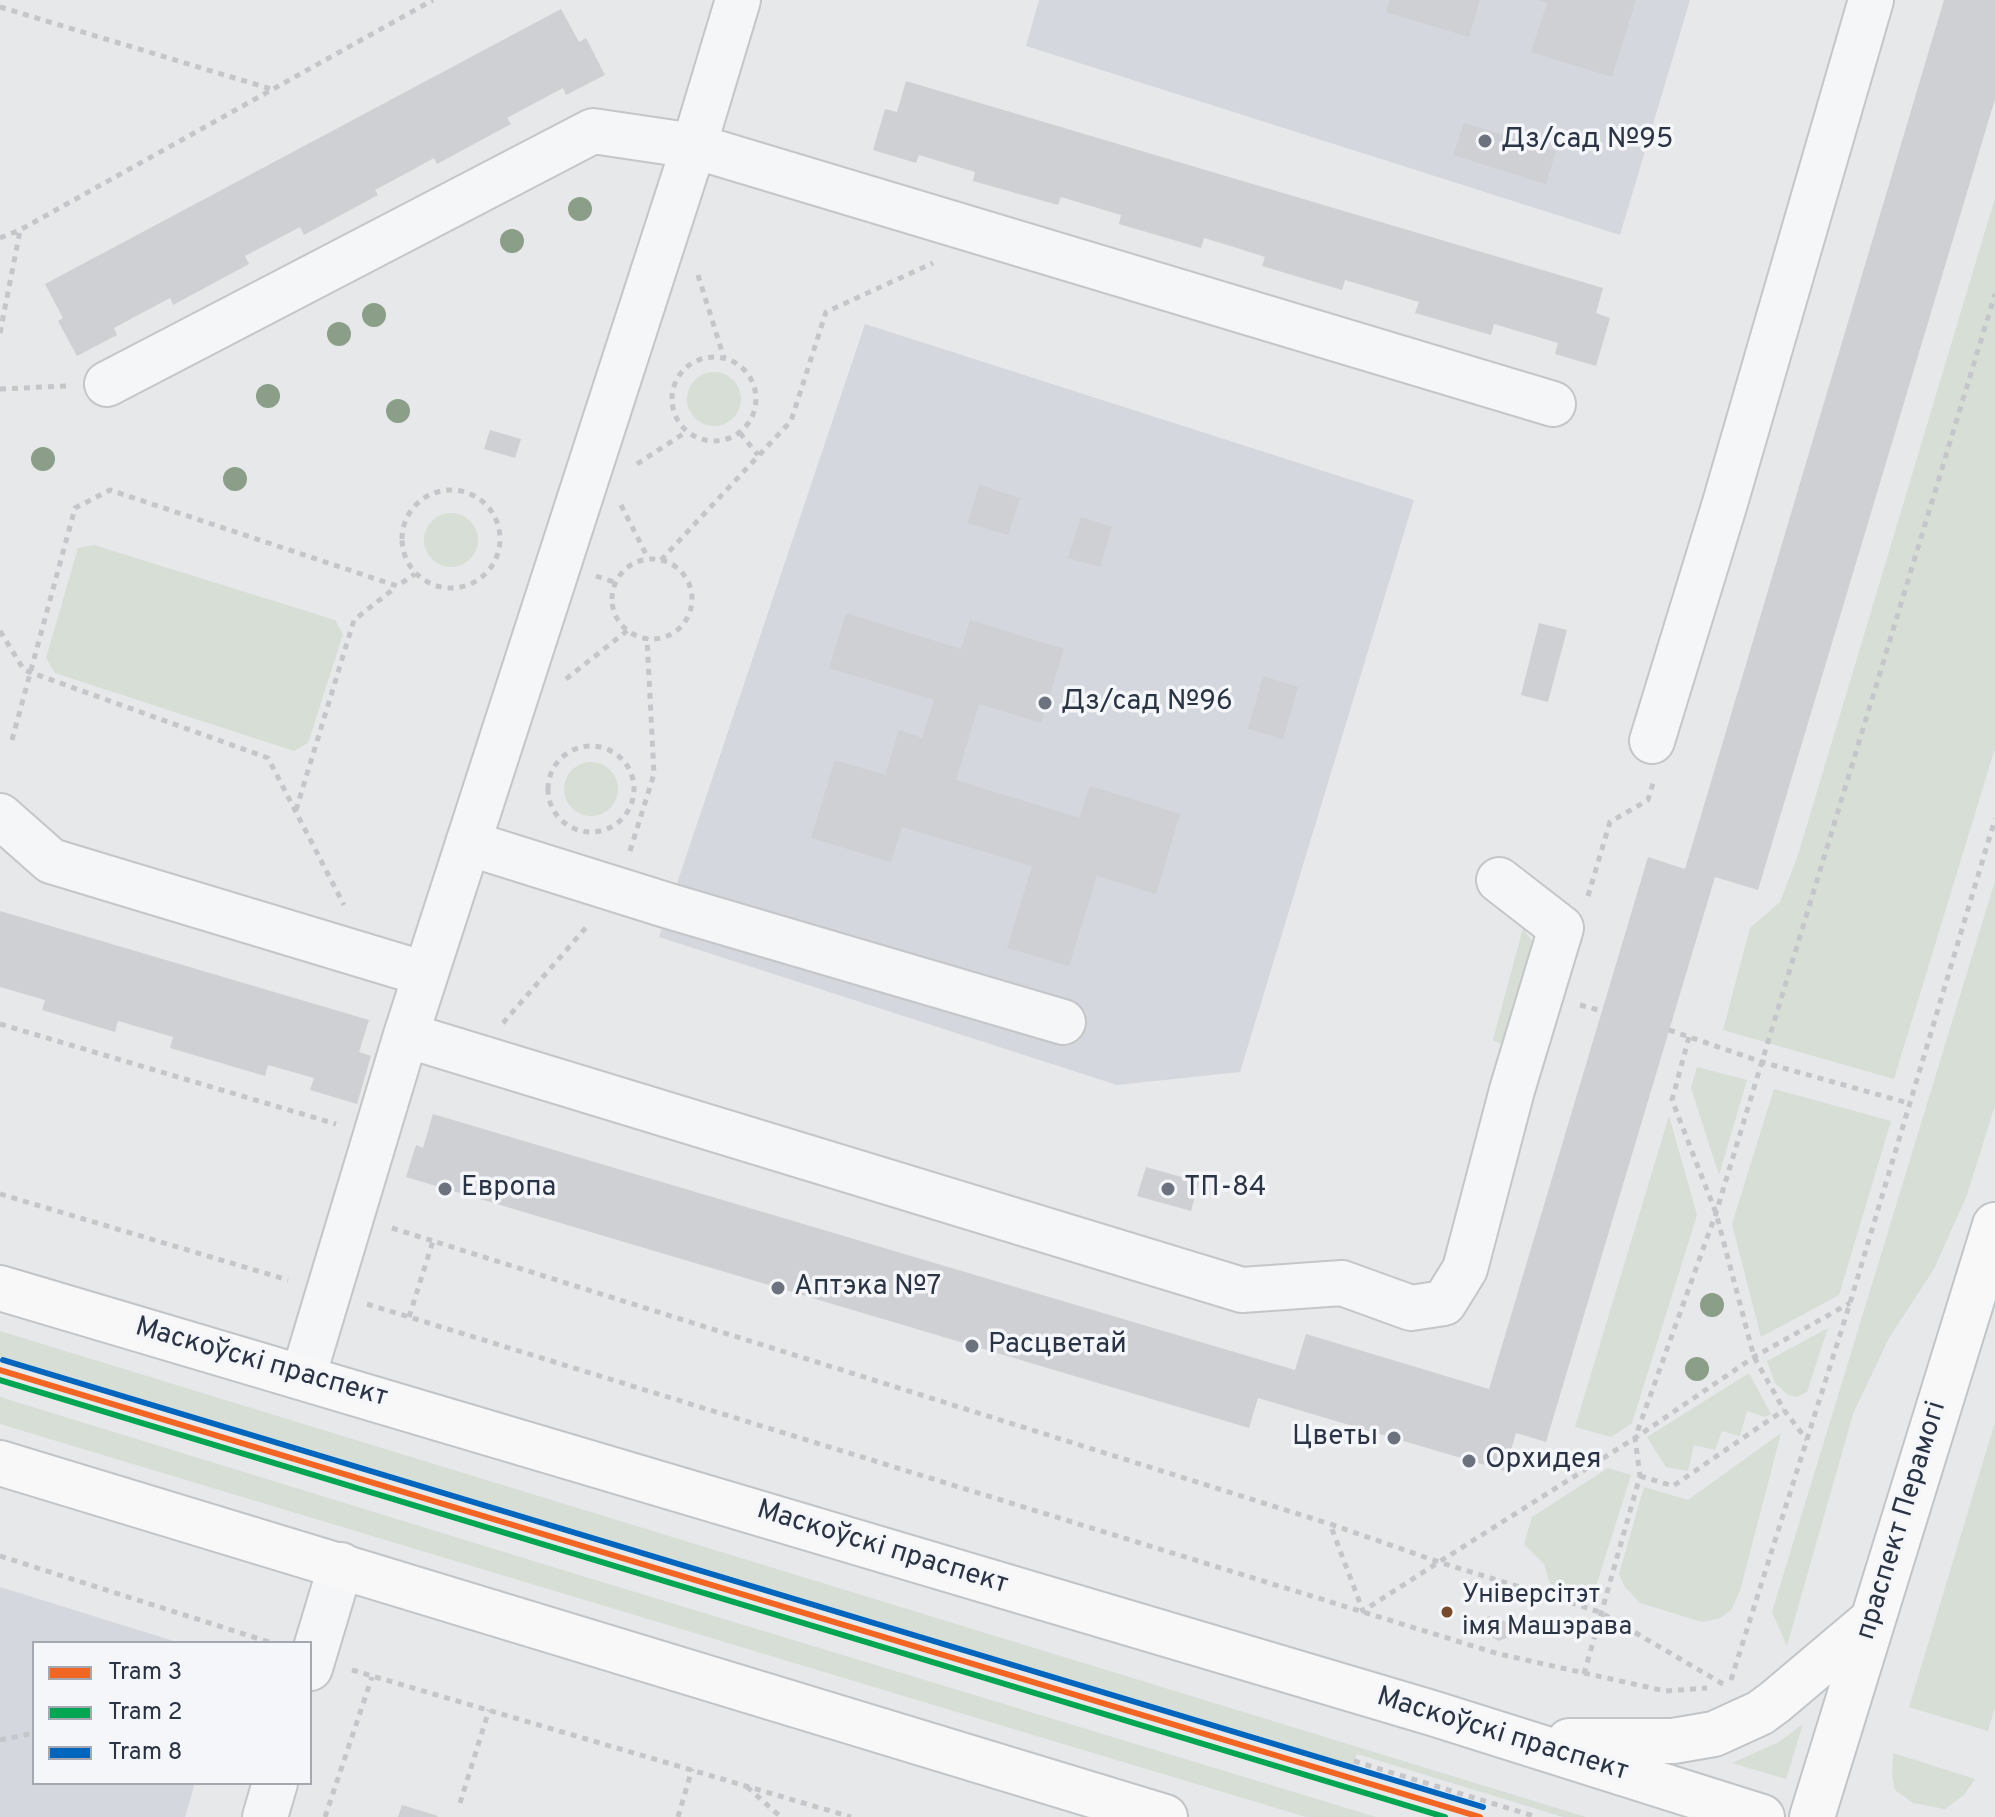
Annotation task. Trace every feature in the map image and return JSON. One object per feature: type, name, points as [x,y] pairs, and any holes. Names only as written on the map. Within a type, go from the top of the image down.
[{"type":"main road","name":"праспект Перамогі","points":[[1812,1817],[1995,1225]]},
{"type":"main road","name":"Маскоўскі праспект","points":[[0,1288],[1518,1739],[1762,1817]]},
{"type":"main road","points":[[0,1463],[1165,1817]]},
{"type":"main road","points":[[1518,1739],[1673,1741],[1714,1734],[1760,1713],[1871,1621]]},
{"type":"street","points":[[303,1377],[425,974],[694,146],[738,0]]},
{"type":"street","points":[[1655,755],[1871,0]]},
{"type":"street","points":[[107,384],[593,131],[694,146],[1553,404]]},
{"type":"street","points":[[0,816],[51,861],[425,974]]},
{"type":"street","points":[[468,843],[669,906],[1063,1022]]},
{"type":"street","points":[[406,1035],[1242,1290],[1342,1283],[1411,1308],[1444,1303],[1465,1269],[1512,1090],[1561,928],[1499,880]]},
{"type":"street","points":[[312,1662],[341,1565]]},
{"type":"street","points":[[265,1817],[274,1785]]},
{"type":"path","points":[[0,238],[20,230],[433,0]]},
{"type":"path","points":[[0,7],[272,89]]},
{"type":"path","points":[[0,333],[20,230]]},
{"type":"path","points":[[661,560],[791,421],[826,312],[992,235]]},
{"type":"path","points":[[694,262],[724,358]]},
{"type":"path","points":[[1584,1674],[1640,1476],[1635,1438],[1716,1213],[1995,294]]},
{"type":"path","points":[[705,357],[724,358],[741,366],[753,382],[757,400],[752,419],[740,433],[722,441],[703,441],[686,432],[675,417],[671,398],[676,380],[688,365],[705,357]]},
{"type":"path","points":[[0,389],[107,384]]},
{"type":"path","points":[[740,433],[758,455]]},
{"type":"path","points":[[12,740],[75,508],[110,490],[397,586]]},
{"type":"path","points":[[446,490],[468,493],[487,505],[498,525],[500,546],[492,567],[476,582],[455,589],[433,586],[415,574],[404,554],[402,533],[410,512],[426,497],[446,490]]},
{"type":"path","points":[[648,558],[661,560],[669,561],[685,575],[692,594],[689,616],[675,632],[655,639],[635,636],[618,622],[611,602],[614,582],[628,565],[648,558]]},
{"type":"path","points":[[296,810],[354,620],[415,574]]},
{"type":"path","points":[[557,686],[628,630]]},
{"type":"path","points":[[0,631],[24,670],[268,758],[372,958]]},
{"type":"path","points":[[592,745],[610,750],[626,762],[634,780],[630,806],[625,817],[610,828],[591,832],[572,828],[557,816],[549,798],[549,778],[558,762],[573,749],[592,745]]},
{"type":"path","points":[[1584,910],[1610,822],[1648,800],[1655,755]]},
{"type":"path","points":[[630,806],[643,810]]},
{"type":"path","points":[[1728,1687],[1850,1303],[1995,819]]},
{"type":"path","points":[[0,1024],[375,1136]]},
{"type":"path","points":[[1669,1030],[1762,1062],[1908,1103]]},
{"type":"path","points":[[1689,1037],[1672,1100],[1716,1213],[1754,1357],[1784,1410],[1807,1440]]},
{"type":"path","points":[[0,1194],[328,1292],[1499,1654],[1665,1691],[1728,1687]]},
{"type":"path","points":[[385,1226],[1600,1612],[1728,1687]]},
{"type":"path","points":[[409,1317],[433,1241]]},
{"type":"path","points":[[1363,1611],[1635,1438],[1754,1357],[1850,1303]]},
{"type":"path","points":[[1640,1476],[1673,1486],[1784,1410]]},
{"type":"path","points":[[1330,1524],[1363,1611]]},
{"type":"path","points":[[0,1556],[266,1641]]},
{"type":"path","points":[[312,1662],[489,1710],[851,1817]]},
{"type":"path","points":[[325,1817],[372,1677]]},
{"type":"path","points":[[460,1803],[489,1710]]},
{"type":"path","points":[[0,1740],[32,1733]]},
{"type":"path","points":[[1354,1761],[1537,1817]]},
{"type":"path","points":[[678,1817],[692,1769]]},
{"type":"path","points":[[743,1784],[781,1817]]},
{"type":"shaded area","name":"Дз/сад №95","points":[[1039,0],[1690,0],[1620,235],[1026,46]]},
{"type":"shaded area","points":[[1995,198],[1995,748],[1894,1079],[1723,1030],[1750,928],[1780,902],[1798,855]]},
{"type":"shaded area","name":"Дз/сад №96","points":[[865,324],[1414,500],[1240,1072],[1117,1085],[659,937]]},
{"type":"shaded area","points":[[714,372],[733,380],[741,399],[733,418],[714,426],[695,418],[687,399],[695,380]]},
{"type":"shaded area","points":[[451,513],[462,515],[470,521],[476,529],[476,551],[470,559],[462,565],[451,567],[440,565],[432,559],[426,551],[424,540],[426,529],[432,521],[440,515]]},
{"type":"shaded area","points":[[94,545],[335,620],[343,634],[308,743],[294,751],[55,673],[46,658],[78,548]]},
{"type":"shaded area","points":[[591,762],[602,764],[610,770],[616,778],[616,800],[610,808],[602,814],[591,816],[580,814],[572,808],[566,800],[564,789],[566,778],[572,770],[580,764]]},
{"type":"shaded area","points":[[1995,881],[1995,1105],[1967,1195],[1934,1269],[1889,1338],[1853,1414],[1787,1646],[1772,1612]]},
{"type":"shaded area","points":[[1523,928],[1538,950],[1508,1048],[1493,1040]]},
{"type":"shaded area","points":[[1697,1067],[1747,1080],[1719,1175],[1691,1088]]},
{"type":"shaded area","points":[[1774,1089],[1891,1121],[1839,1295],[1761,1337],[1732,1224]]},
{"type":"shaded area","points":[[1669,1116],[1697,1215],[1632,1423],[1611,1437],[1575,1427]]},
{"type":"shaded area","points":[[1828,1328],[1807,1392],[1797,1397],[1788,1395],[1775,1383],[1767,1361]]},
{"type":"shaded area","points":[[0,1331],[1586,1817],[1563,1817],[1357,1754],[1352,1768],[0,1357]]},
{"type":"shaded area","points":[[1749,1373],[1771,1414],[1765,1417],[1747,1411],[1740,1436],[1722,1431],[1715,1450],[1694,1445],[1688,1471],[1666,1467],[1647,1437]]},
{"type":"shaded area","points":[[0,1397],[1376,1817],[1306,1817],[0,1424]]},
{"type":"shaded area","points":[[1995,1422],[1995,1707],[1988,1731],[1909,1707]]},
{"type":"shaded area","points":[[1781,1433],[1740,1591],[1731,1610],[1720,1618],[1702,1622],[1640,1603],[1625,1587],[1619,1574],[1644,1487],[1688,1500]]},
{"type":"shaded area","points":[[1608,1468],[1631,1475],[1592,1599],[1551,1587],[1544,1564],[1524,1544],[1532,1517]]},
{"type":"shaded area","points":[[0,1587],[174,1641],[32,1641],[32,1785],[194,1785],[185,1817],[0,1817]]},
{"type":"shaded area","points":[[1803,1724],[1786,1779],[1732,1763],[1779,1742]]},
{"type":"shaded area","points":[[1893,1753],[1975,1779],[1964,1795],[1945,1809],[1913,1803],[1895,1790]]},
{"type":"building","points":[[1390,0],[1480,0],[1469,37],[1386,12]]},
{"type":"building","points":[[1538,0],[1636,0],[1612,77],[1531,52],[1547,3]]},
{"type":"building","points":[[1944,0],[1995,0],[1995,99],[1758,890],[1715,877],[1546,1442],[1516,1433],[1505,1471],[1258,1398],[1249,1428],[406,1177],[416,1145],[423,1148],[433,1114],[1295,1370],[1306,1334],[1489,1389],[1648,857],[1685,869]]},
{"type":"building","points":[[561,9],[579,42],[586,38],[605,75],[566,95],[563,88],[507,118],[511,124],[437,164],[434,158],[375,190],[378,195],[304,235],[300,227],[245,256],[249,264],[173,305],[170,298],[114,328],[117,335],[77,356],[58,321],[63,318],[45,284]]},
{"type":"building","points":[[906,81],[1603,288],[1596,313],[1610,318],[1596,366],[1555,354],[1558,343],[1494,324],[1491,335],[1415,313],[1419,302],[1345,280],[1342,290],[1262,266],[1265,257],[1204,238],[1201,248],[1119,224],[1121,215],[1061,197],[1058,205],[973,181],[975,172],[919,155],[916,163],[873,150],[885,109],[897,112]]},
{"type":"building","points":[[1464,123],[1556,151],[1546,184],[1453,155]]},
{"type":"building","points":[[490,430],[521,439],[515,458],[484,449]]},
{"type":"building","points":[[979,485],[1020,498],[1008,535],[968,523]]},
{"type":"building","points":[[1081,517],[1112,527],[1100,567],[1068,558]]},
{"type":"building","points":[[846,613],[961,649],[970,620],[1064,649],[1041,723],[979,704],[956,780],[1079,818],[1090,786],[1180,814],[1156,894],[1097,876],[1069,966],[1007,948],[1032,866],[902,827],[891,862],[811,838],[835,760],[885,775],[899,730],[922,738],[934,700],[829,668]]},
{"type":"building","points":[[1539,623],[1567,630],[1548,702],[1521,695]]},
{"type":"building","points":[[1263,676],[1298,687],[1283,739],[1248,729]]},
{"type":"building","points":[[0,911],[369,1020],[359,1052],[371,1056],[357,1104],[310,1090],[314,1078],[268,1065],[265,1076],[170,1048],[173,1037],[118,1021],[115,1032],[42,1010],[45,1000],[0,987]]},
{"type":"building","name":"ТП-84","points":[[1146,1167],[1199,1182],[1191,1211],[1137,1196]]},
{"type":"building","points":[[1488,1616],[1517,1625],[1513,1635],[1499,1641],[1490,1636],[1485,1627]]},
{"type":"building","points":[[402,1805],[438,1816],[398,1817]]},
{"type":"tram line","name":"8","points":[[3,1360],[1483,1807]]},
{"type":"tram line","name":"3","points":[[0,1370],[1480,1817]]},
{"type":"tram line","name":"2","points":[[0,1380],[1445,1817]]},
{"type":"place","name":"Дз/сад №95","points":[[1485,141]]},
{"type":"place","name":"Дз/сад №96","points":[[1045,703]]},
{"type":"place","name":"Европа","points":[[445,1189]]},
{"type":"place","name":"ТП-84","points":[[1168,1189]]},
{"type":"place","name":"Аптэка №7","points":[[778,1288]]},
{"type":"place","name":"Расцветай","points":[[972,1346]]},
{"type":"place","name":"Цветы","points":[[1394,1438]]},
{"type":"place","name":"Орхидея","points":[[1469,1461]]},
{"type":"place","name":"Універсітэт імя Машэрава","points":[[1447,1612]]}]
